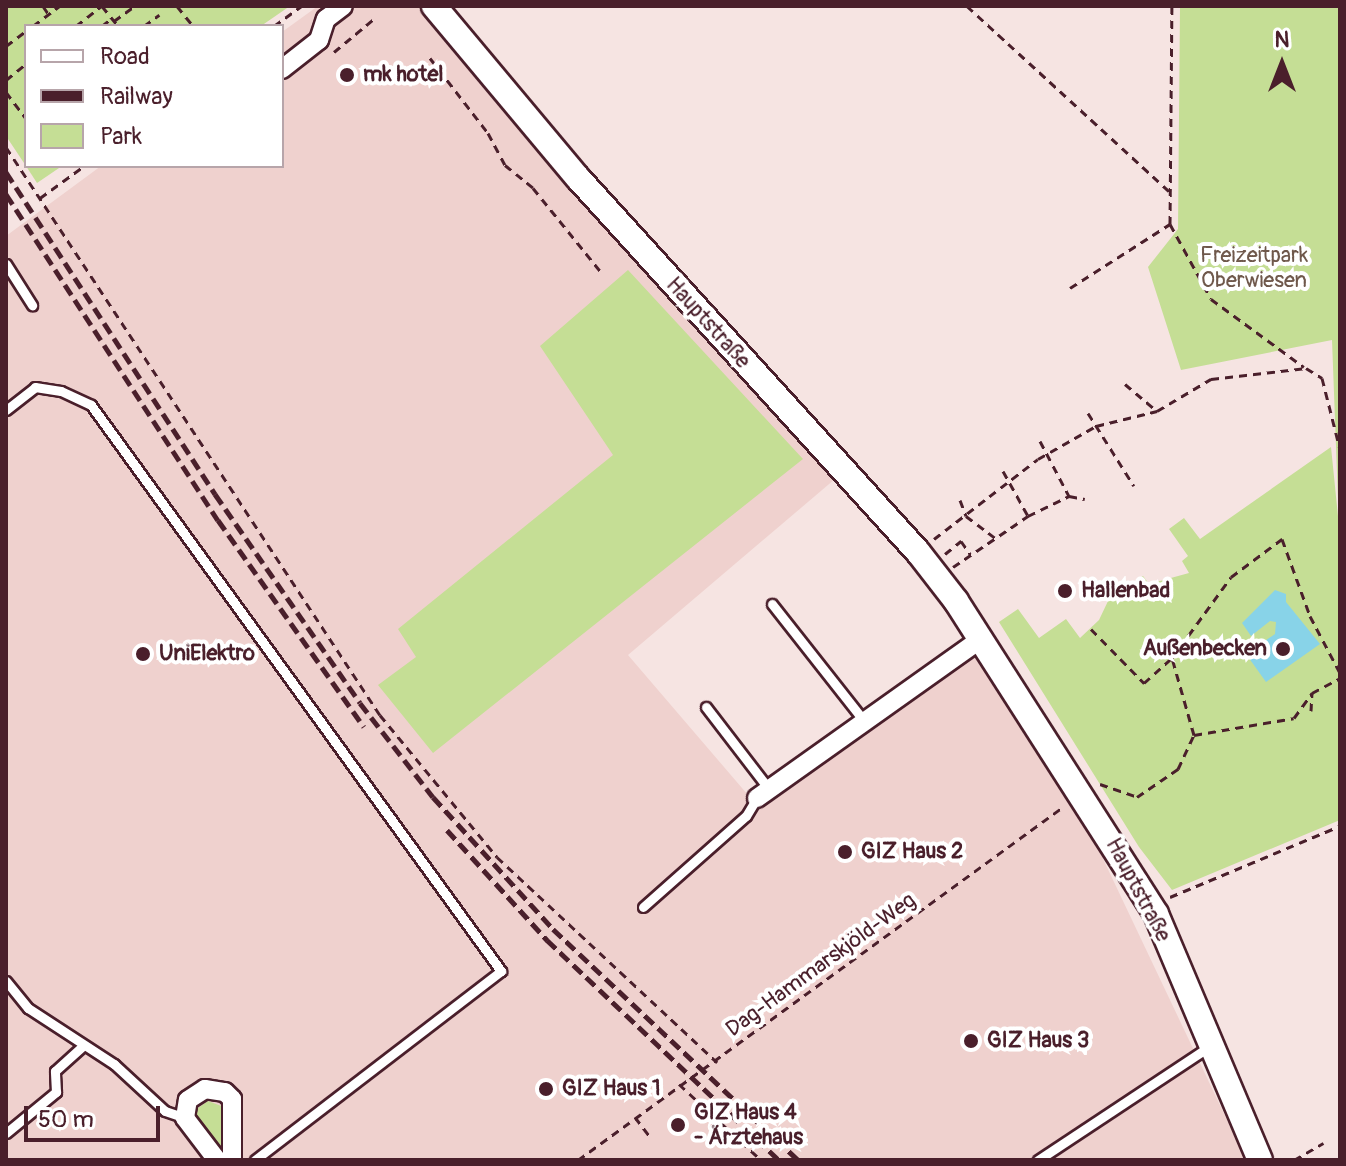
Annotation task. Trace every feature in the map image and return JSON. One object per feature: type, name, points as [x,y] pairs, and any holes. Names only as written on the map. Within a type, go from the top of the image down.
[{"type":"street","points":[[284,67],[319,40],[326,19],[343,6]]},
{"type":"street","name":"Hauptstraße","points":[[434,6],[578,178],[928,556],[978,641],[1091,789],[1156,914],[1260,1160]]},
{"type":"street","points":[[763,793],[978,641]]},
{"type":"street","points":[[217,1160],[185,1118],[196,1093],[225,1092],[235,1113],[232,1160]]},
{"type":"lane","points":[[6,264],[32,305]]},
{"type":"lane","points":[[6,410],[35,387],[61,391],[91,405],[501,971],[255,1160]]},
{"type":"lane","points":[[772,604],[864,721]]},
{"type":"lane","points":[[643,907],[746,816],[763,793],[706,707]]},
{"type":"lane","points":[[6,981],[28,1008],[82,1047],[114,1064],[165,1111],[185,1118]]},
{"type":"lane","points":[[1038,1160],[1210,1046]]},
{"type":"lane","points":[[6,1133],[56,1092],[55,1071],[82,1047]]},
{"type":"path","points":[[43,6],[49,15]]},
{"type":"path","points":[[36,24],[60,6]]},
{"type":"path","points":[[79,24],[102,6],[116,24]]},
{"type":"path","points":[[106,24],[135,6]]},
{"type":"path","points":[[177,6],[191,24]]},
{"type":"path","points":[[277,24],[302,6]]},
{"type":"path","points":[[967,6],[1172,194]]},
{"type":"path","points":[[1172,6],[1170,224],[1211,299],[1322,378],[1340,449]]},
{"type":"path","points":[[147,24],[159,15]]},
{"type":"path","points":[[327,57],[375,18]]},
{"type":"path","points":[[6,46],[24,32]]},
{"type":"path","points":[[430,58],[488,133],[505,165],[533,188],[601,272]]},
{"type":"path","points":[[6,80],[24,66]]},
{"type":"path","points":[[6,92],[24,116]]},
{"type":"path","points":[[6,147],[380,715],[497,857],[717,1062]]},
{"type":"path","points":[[40,198],[81,168]]},
{"type":"path","points":[[1070,288],[1170,224]]},
{"type":"path","points":[[928,556],[966,516],[1048,453],[1096,426],[1157,411],[1211,379],[1306,368]]},
{"type":"path","points":[[1125,384],[1157,411]]},
{"type":"path","points":[[1088,413],[1134,486]]},
{"type":"path","points":[[1040,441],[1069,496]]},
{"type":"path","points":[[1003,471],[1028,516]]},
{"type":"path","points":[[960,563],[1028,516],[1069,496],[1085,499]]},
{"type":"path","points":[[960,500],[966,516],[995,538]]},
{"type":"path","points":[[1091,629],[1144,683],[1172,658],[1231,577],[1282,539],[1310,616],[1340,676],[1312,693],[1294,718],[1194,735]]},
{"type":"path","points":[[928,556],[961,541],[971,555]]},
{"type":"path","points":[[1091,789],[1106,782],[1137,797],[1178,769],[1194,735],[1172,658]]},
{"type":"path","points":[[1311,711],[1312,693]]},
{"type":"path","name":"Dag-Hammarskjöld-Weg","points":[[578,1160],[1091,789]]},
{"type":"path","points":[[1170,897],[1340,826]]},
{"type":"path","points":[[679,1084],[761,1160]]},
{"type":"path","points":[[635,1117],[650,1137]]},
{"type":"path","points":[[1294,1160],[1324,1143]]},
{"type":"shaded area","points":[[318,6],[430,6],[447,28],[438,33],[835,479],[628,655],[748,795],[968,637],[1095,842],[1246,1160],[6,1160],[6,236],[98,168],[284,168],[284,31]]},
{"type":"green space","points":[[6,6],[290,6],[264,24],[24,24],[24,163],[6,136]]},
{"type":"green space","name":"Freizeitpark Oberwiesen","points":[[1180,6],[1340,6],[1340,820],[1172,890],[1139,847],[999,622],[1018,609],[1039,638],[1066,619],[1080,638],[1099,620],[1109,599],[1143,576],[1149,584],[1189,573],[1182,561],[1188,556],[1169,529],[1184,518],[1200,539],[1331,447],[1339,526],[1332,340],[1181,370],[1148,267],[1178,229]]},
{"type":"green space","points":[[27,168],[59,168],[37,183]]},
{"type":"green space","points":[[628,270],[803,459],[433,753],[378,685],[416,657],[398,629],[613,455],[540,346]]},
{"type":"green space","points":[[208,1101],[224,1107],[226,1156],[196,1120],[198,1108]]},
{"type":"water","name":"Außenbecken","points":[[1275,590],[1286,594],[1286,602],[1320,644],[1266,682],[1246,654],[1275,634],[1276,622],[1270,621],[1251,636],[1242,623]]},
{"type":"railway","points":[[6,172],[215,494],[360,703],[433,797],[553,929],[798,1160]]},
{"type":"railway","points":[[6,194],[218,520],[364,727]]},
{"type":"railway","points":[[447,830],[547,940],[779,1160]]},
{"type":"place","name":"mk hotel","points":[[347,75]]},
{"type":"place","name":"Hallenbad","points":[[1065,591]]},
{"type":"place","name":"Außenbecken","points":[[1283,649]]},
{"type":"place","name":"UniElektro","points":[[143,654]]},
{"type":"place","name":"GIZ Haus 2","points":[[845,852]]},
{"type":"place","name":"GIZ Haus 3","points":[[971,1041]]},
{"type":"place","name":"GIZ Haus 1","points":[[546,1089]]},
{"type":"place","name":"GIZ Haus 4 - Ärztehaus","points":[[678,1125]]}]
